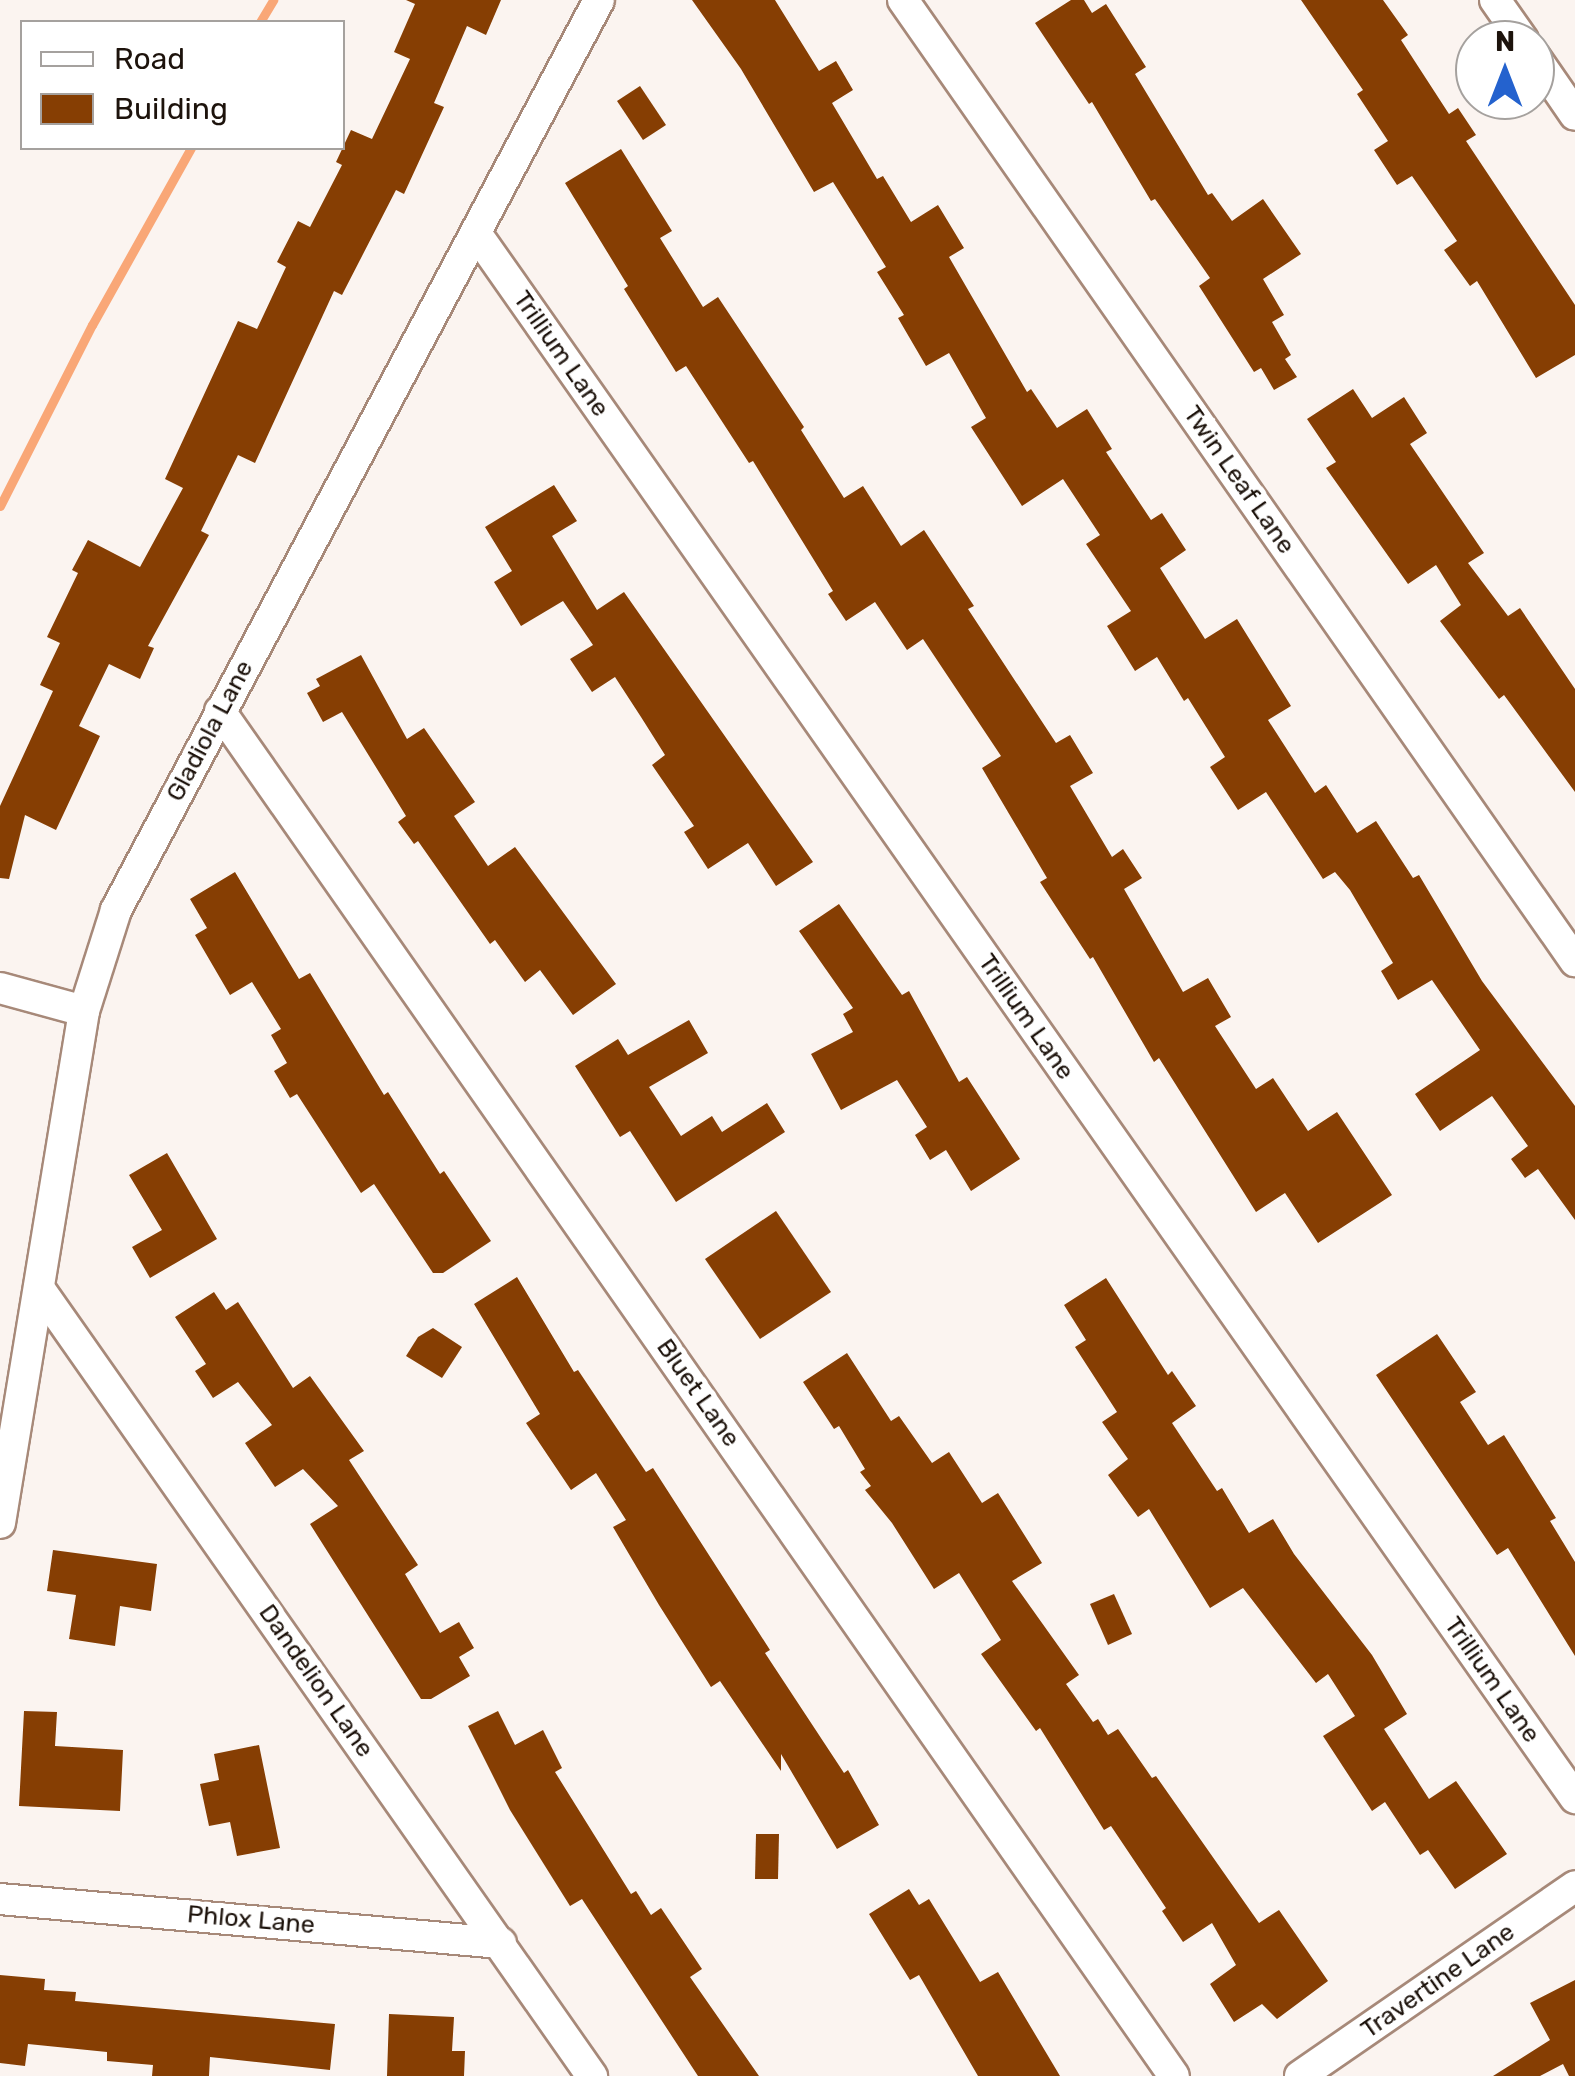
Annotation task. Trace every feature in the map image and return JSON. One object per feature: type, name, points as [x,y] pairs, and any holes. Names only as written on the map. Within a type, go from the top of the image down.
[{"type":"street","name":"Gladiola Lane","points":[[0,1523],[84,1011],[116,910],[478,236],[600,0]]},
{"type":"street","name":"Twin Leaf Lane","points":[[903,0],[1575,961]]},
{"type":"street","points":[[1555,86],[1575,114]]},
{"type":"street","name":"Trillium Lane","points":[[478,236],[1575,1798]]},
{"type":"street","name":"Bluet Lane","points":[[220,711],[1174,2076]]},
{"type":"street","points":[[0,988],[84,1011]]},
{"type":"street","name":"Dandelion Lane","points":[[39,1288],[592,2076]]},
{"type":"street","name":"Travertine Lane","points":[[1300,2076],[1575,1886]]},
{"type":"street","name":"Phlox Lane","points":[[0,1899],[502,1943]]},
{"type":"building","points":[[406,0],[501,0],[486,35],[467,26],[434,103],[444,107],[404,194],[396,190],[342,295],[334,291],[255,463],[238,455],[201,531],[209,535],[148,646],[154,648],[140,679],[109,664],[79,726],[100,736],[56,830],[25,815],[9,879],[0,878],[0,806],[53,691],[40,685],[60,643],[47,637],[78,573],[72,570],[88,540],[140,567],[183,488],[165,479],[238,321],[257,329],[286,267],[277,262],[298,221],[310,227],[342,165],[336,162],[345,150],[351,130],[372,139],[410,59],[394,52],[415,4]]},
{"type":"building","points":[[692,0],[775,0],[819,71],[836,61],[853,90],[832,103],[877,179],[883,176],[911,222],[938,205],[964,248],[949,257],[1027,392],[1031,389],[1057,428],[1087,409],[1112,449],[1106,452],[1151,520],[1162,513],[1186,550],[1160,568],[1205,639],[1237,619],[1291,706],[1268,720],[1315,793],[1326,785],[1357,833],[1376,821],[1413,878],[1419,875],[1482,981],[1575,1106],[1575,1220],[1538,1169],[1525,1178],[1511,1159],[1528,1146],[1492,1096],[1440,1131],[1415,1094],[1480,1050],[1432,980],[1398,1000],[1381,971],[1393,963],[1350,890],[1335,872],[1323,879],[1266,792],[1238,810],[1210,767],[1225,757],[1188,698],[1184,701],[1157,657],[1135,671],[1107,626],[1131,611],[1086,544],[1100,535],[1063,479],[1022,506],[971,427],[986,418],[949,353],[926,366],[898,318],[904,315],[877,272],[886,267],[833,182],[814,192],[741,69]]},
{"type":"building","points":[[1071,0],[1084,0],[1092,13],[1106,4],[1146,67],[1135,74],[1208,195],[1212,193],[1232,221],[1263,199],[1301,254],[1263,279],[1284,315],[1272,322],[1291,355],[1285,359],[1297,377],[1274,390],[1261,368],[1254,372],[1199,286],[1210,278],[1155,199],[1151,201],[1092,102],[1089,104],[1035,23]]},
{"type":"building","points":[[1301,0],[1383,0],[1408,35],[1401,40],[1449,114],[1455,110],[1455,120],[1466,120],[1476,135],[1466,141],[1575,305],[1575,355],[1536,378],[1477,281],[1470,286],[1444,250],[1457,241],[1412,176],[1397,185],[1374,150],[1388,141],[1357,94],[1363,90]]},
{"type":"building","points":[[640,86],[666,125],[643,140],[617,101]]},
{"type":"building","points":[[621,149],[672,231],[660,238],[703,307],[718,297],[804,427],[801,430],[844,498],[863,486],[901,546],[924,530],[974,606],[968,609],[1056,743],[1070,735],[1093,773],[1070,786],[1112,857],[1123,849],[1142,878],[1124,889],[1183,992],[1208,978],[1231,1017],[1215,1026],[1256,1089],[1273,1078],[1308,1131],[1337,1112],[1392,1195],[1318,1243],[1285,1193],[1256,1212],[1159,1058],[1154,1062],[1093,957],[1090,959],[1040,882],[1047,878],[982,768],[1001,756],[923,639],[907,650],[875,602],[846,621],[828,594],[833,591],[753,461],[749,463],[686,366],[676,372],[624,289],[628,286],[565,183]]},
{"type":"building","points":[[1353,389],[1372,418],[1404,397],[1427,433],[1410,444],[1484,553],[1468,563],[1508,616],[1520,608],[1575,689],[1575,792],[1504,695],[1499,699],[1440,621],[1461,605],[1436,565],[1408,584],[1326,468],[1336,462],[1307,419]]},
{"type":"building","points":[[554,485],[577,521],[552,536],[597,610],[624,592],[813,862],[776,886],[748,843],[708,869],[684,832],[694,826],[652,765],[665,755],[615,677],[592,692],[570,659],[593,645],[563,601],[521,626],[494,582],[512,571],[485,527]]},
{"type":"building","points":[[361,655],[407,739],[424,728],[475,802],[454,816],[488,866],[515,847],[616,984],[573,1015],[540,970],[525,982],[495,940],[490,944],[418,841],[414,844],[398,822],[406,816],[342,712],[323,722],[307,693],[320,686],[316,679]]},
{"type":"building","points":[[235,872],[299,979],[310,973],[384,1095],[388,1092],[440,1174],[444,1171],[491,1241],[443,1273],[433,1273],[374,1184],[361,1193],[297,1094],[290,1098],[274,1071],[287,1063],[271,1035],[281,1029],[252,982],[230,995],[195,935],[207,928],[190,899]]},
{"type":"building","points":[[839,904],[902,995],[909,991],[959,1082],[967,1077],[1020,1159],[971,1191],[946,1150],[930,1160],[915,1135],[927,1127],[897,1080],[841,1110],[811,1054],[853,1032],[843,1014],[853,1008],[799,931]]},
{"type":"building","points":[[689,1020],[708,1053],[649,1087],[681,1136],[712,1116],[722,1132],[767,1103],[785,1132],[676,1202],[630,1131],[620,1137],[575,1066],[618,1039],[628,1055]]},
{"type":"building","points":[[167,1153],[217,1239],[150,1278],[132,1247],[162,1230],[129,1175]]},
{"type":"building","points":[[776,1211],[831,1292],[760,1339],[705,1259]]},
{"type":"building","points":[[517,1277],[574,1372],[578,1370],[646,1472],[653,1468],[770,1650],[765,1653],[844,1773],[848,1770],[879,1825],[837,1849],[781,1754],[781,1771],[720,1681],[711,1687],[613,1527],[626,1520],[596,1473],[571,1490],[526,1423],[540,1414],[474,1304]]},
{"type":"building","points":[[1106,1278],[1168,1375],[1172,1371],[1196,1406],[1172,1423],[1217,1491],[1222,1488],[1249,1533],[1273,1519],[1294,1554],[1372,1655],[1407,1714],[1384,1729],[1429,1799],[1456,1781],[1507,1854],[1455,1889],[1428,1850],[1420,1855],[1385,1802],[1372,1811],[1323,1736],[1355,1716],[1328,1674],[1316,1683],[1243,1588],[1210,1608],[1149,1509],[1138,1517],[1108,1475],[1128,1459],[1102,1422],[1117,1412],[1075,1347],[1086,1340],[1064,1305]]},
{"type":"building","points":[[214,1292],[226,1310],[238,1302],[293,1388],[310,1376],[364,1451],[349,1460],[418,1565],[405,1574],[440,1633],[459,1622],[474,1648],[459,1657],[470,1676],[431,1699],[421,1699],[310,1524],[338,1506],[303,1469],[275,1487],[245,1443],[272,1425],[238,1382],[213,1398],[195,1371],[206,1364],[175,1317]]},
{"type":"building","points":[[433,1328],[462,1347],[442,1378],[406,1356],[418,1337]]},
{"type":"building","points":[[1437,1334],[1476,1392],[1460,1402],[1488,1445],[1504,1435],[1556,1518],[1550,1521],[1575,1562],[1575,1656],[1508,1548],[1497,1555],[1376,1375]]},
{"type":"building","points":[[847,1353],[891,1421],[899,1416],[932,1463],[949,1452],[982,1503],[998,1493],[1042,1563],[1012,1581],[1079,1675],[1066,1684],[1093,1722],[1098,1719],[1108,1735],[1118,1729],[1152,1778],[1156,1776],[1259,1923],[1279,1910],[1328,1981],[1277,2019],[1262,2004],[1234,2022],[1210,1984],[1236,1965],[1212,1923],[1183,1942],[1162,1911],[1166,1908],[1111,1826],[1104,1830],[1040,1728],[1036,1731],[981,1654],[1001,1640],[959,1573],[934,1589],[892,1523],[865,1490],[871,1486],[860,1472],[865,1469],[839,1426],[834,1429],[803,1382]]},
{"type":"building","points":[[53,1550],[157,1564],[151,1611],[120,1606],[115,1646],[69,1639],[76,1595],[47,1591]]},
{"type":"building","points":[[1114,1594],[1132,1634],[1108,1645],[1090,1604]]},
{"type":"building","points":[[24,1711],[57,1712],[55,1746],[123,1750],[120,1811],[19,1806]]},
{"type":"building","points":[[498,1711],[515,1745],[543,1730],[562,1768],[555,1772],[631,1894],[636,1891],[651,1915],[661,1908],[702,1969],[690,1977],[759,2076],[698,2076],[582,1899],[570,1906],[510,1810],[468,1726]]},
{"type":"building","points":[[259,1745],[280,1848],[237,1856],[230,1822],[209,1826],[200,1784],[219,1780],[214,1754]]},
{"type":"building","points":[[756,1834],[779,1834],[778,1879],[755,1879]]},
{"type":"building","points":[[909,1889],[919,1905],[929,1899],[980,1982],[998,1972],[1060,2076],[978,2076],[919,1975],[910,1980],[869,1914]]},
{"type":"building","points":[[0,1975],[45,1979],[44,1990],[76,1992],[75,2001],[335,2024],[330,2070],[210,2057],[209,2076],[152,2076],[153,2065],[107,2061],[107,2052],[28,2044],[25,2066],[0,2063]]},
{"type":"building","points":[[1575,1980],[1575,2076],[1569,2076],[1563,2064],[1540,2076],[1493,2076],[1550,2040],[1530,2003]]},
{"type":"building","points":[[389,2014],[454,2017],[452,2051],[465,2051],[464,2076],[387,2076]]},
{"type":"waterway","points":[[261,20],[273,0]]},
{"type":"waterway","points":[[0,506],[92,325],[190,150]]}]
